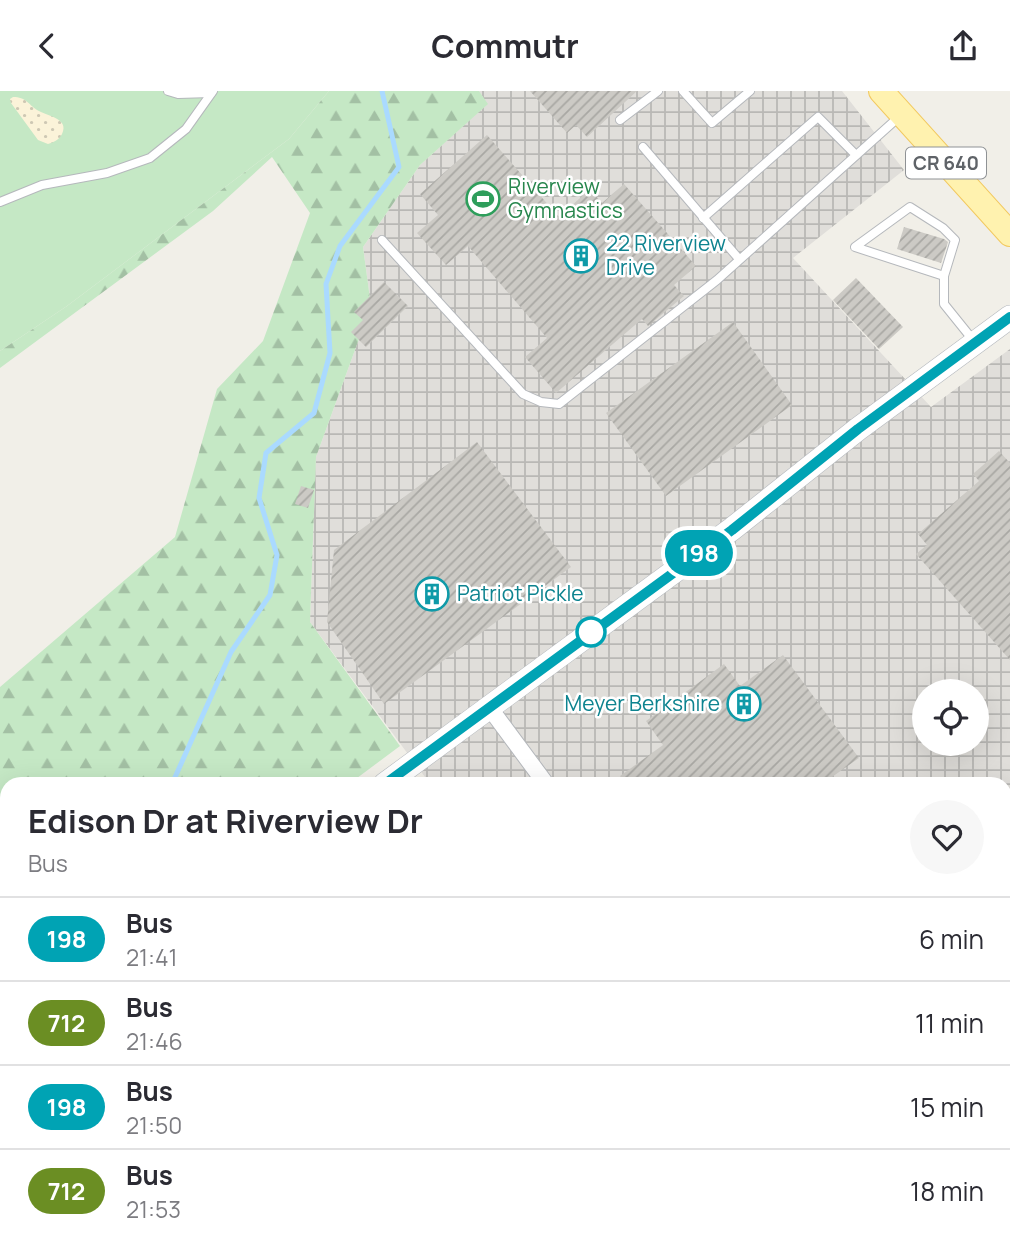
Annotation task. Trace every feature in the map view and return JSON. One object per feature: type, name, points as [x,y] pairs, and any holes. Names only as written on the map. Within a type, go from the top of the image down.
[{"type":"main road","name":"CR 640","points":[[881,91],[1010,234]]},
{"type":"main road","points":[[394,777],[732,530],[858,429],[1010,317]]},
{"type":"street","points":[[489,707],[541,777]]},
{"type":"lane","points":[[168,91],[178,95],[212,92]]},
{"type":"lane","points":[[620,120],[658,91]]},
{"type":"lane","points":[[683,91],[712,123],[750,91]]},
{"type":"lane","points":[[0,202],[42,185],[107,173],[150,158],[186,128],[212,92]]},
{"type":"lane","points":[[382,240],[523,394],[541,402],[559,404],[717,280],[902,114]]},
{"type":"lane","points":[[703,218],[818,117],[856,155]]},
{"type":"lane","points":[[643,147],[738,259]]},
{"type":"lane","points":[[944,276],[855,247],[910,207],[943,228],[955,240],[944,276],[944,305],[975,343]]},
{"type":"shaded area","points":[[479,91],[842,91],[904,170],[793,258],[931,407],[1010,349],[1010,777],[425,777],[310,622],[316,457],[371,306],[363,247],[420,165],[487,104]]},
{"type":"green space","points":[[0,91],[329,91],[289,139],[67,306],[0,351]]},
{"type":"green space","points":[[329,91],[479,91],[488,104],[420,165],[363,247],[371,306],[316,457],[310,622],[400,746],[358,777],[0,777],[0,687],[175,537],[217,389],[263,341],[310,213],[272,157],[213,211],[0,368],[0,351],[67,306],[289,139]]},
{"type":"sand","points":[[13,97],[24,100],[60,121],[64,129],[59,138],[48,144],[38,140],[11,103],[10,99]]},
{"type":"building","points":[[530,91],[637,91],[587,137],[576,125],[567,133]]},
{"type":"building","name":"22 Riverview Drive","points":[[487,135],[559,217],[590,189],[602,203],[624,184],[696,266],[674,285],[684,296],[648,326],[642,319],[556,393],[525,357],[547,338],[468,246],[446,265],[417,233],[438,215],[420,194]]},
{"type":"building","points":[[904,227],[948,242],[941,263],[897,249]]},
{"type":"building","points":[[856,278],[903,327],[879,349],[833,300]]},
{"type":"building","points":[[384,282],[408,306],[366,347],[351,332],[363,320],[354,312]]},
{"type":"building","points":[[733,322],[792,405],[666,496],[606,413]]},
{"type":"building","name":"Patriot Pickle","points":[[477,442],[571,567],[384,704],[327,622],[334,550]]},
{"type":"building","points":[[999,451],[1010,463],[1010,660],[916,554],[927,545],[918,534],[979,481],[973,474]]},
{"type":"building","points":[[301,486],[314,490],[308,508],[295,504]]},
{"type":"building","name":"Meyer Berkshire","points":[[783,655],[859,758],[832,777],[621,777],[663,745],[646,721],[724,664],[740,686]]},
{"type":"waterway","points":[[175,777],[231,652],[270,595],[277,555],[259,498],[266,453],[314,413],[330,353],[326,284],[340,246],[399,167],[382,91]]},
{"type":"bus line","name":"198","points":[[394,777],[732,530],[858,429],[1010,317]]},
{"type":"place","name":"Riverview Gymnastics","points":[[483,199]]},
{"type":"place","name":"22 Riverview Drive","points":[[581,256]]},
{"type":"place","name":"Patriot Pickle","points":[[432,594]]},
{"type":"place","name":"Meyer Berkshire","points":[[744,704]]}]
